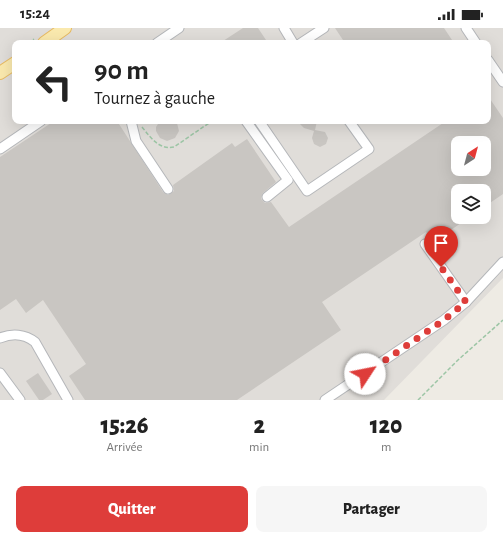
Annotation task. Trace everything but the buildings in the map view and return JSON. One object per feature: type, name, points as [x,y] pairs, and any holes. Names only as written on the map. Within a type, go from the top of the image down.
[{"type":"main road","points":[[48,40],[65,28]]},
{"type":"main road","points":[[0,73],[12,65]]},
{"type":"lane","points":[[161,40],[179,28]]},
{"type":"lane","points":[[284,28],[291,40]]},
{"type":"lane","points":[[307,40],[324,28]]},
{"type":"lane","points":[[466,28],[474,40]]},
{"type":"lane","points":[[491,64],[503,82]]},
{"type":"lane","points":[[0,149],[37,124]]},
{"type":"lane","points":[[132,124],[136,141],[168,189]]},
{"type":"lane","points":[[248,124],[288,180],[267,197]]},
{"type":"lane","points":[[261,124],[307,191],[369,149],[352,124]]},
{"type":"lane","points":[[425,244],[466,302]]},
{"type":"lane","points":[[325,400],[444,320],[466,302],[503,262]]},
{"type":"lane","points":[[0,338],[20,334],[29,337],[35,342],[68,400]]},
{"type":"lane","points":[[0,373],[20,400]]},
{"type":"path","points":[[141,124],[152,139],[160,146],[167,148],[174,147],[208,124]]},
{"type":"path","points":[[418,400],[458,360],[503,320]]},
{"type":"shaded area","points":[[0,28],[503,28],[503,278],[384,400],[0,400]]},
{"type":"route","points":[[365,374],[444,320],[466,302],[441,267]]}]
